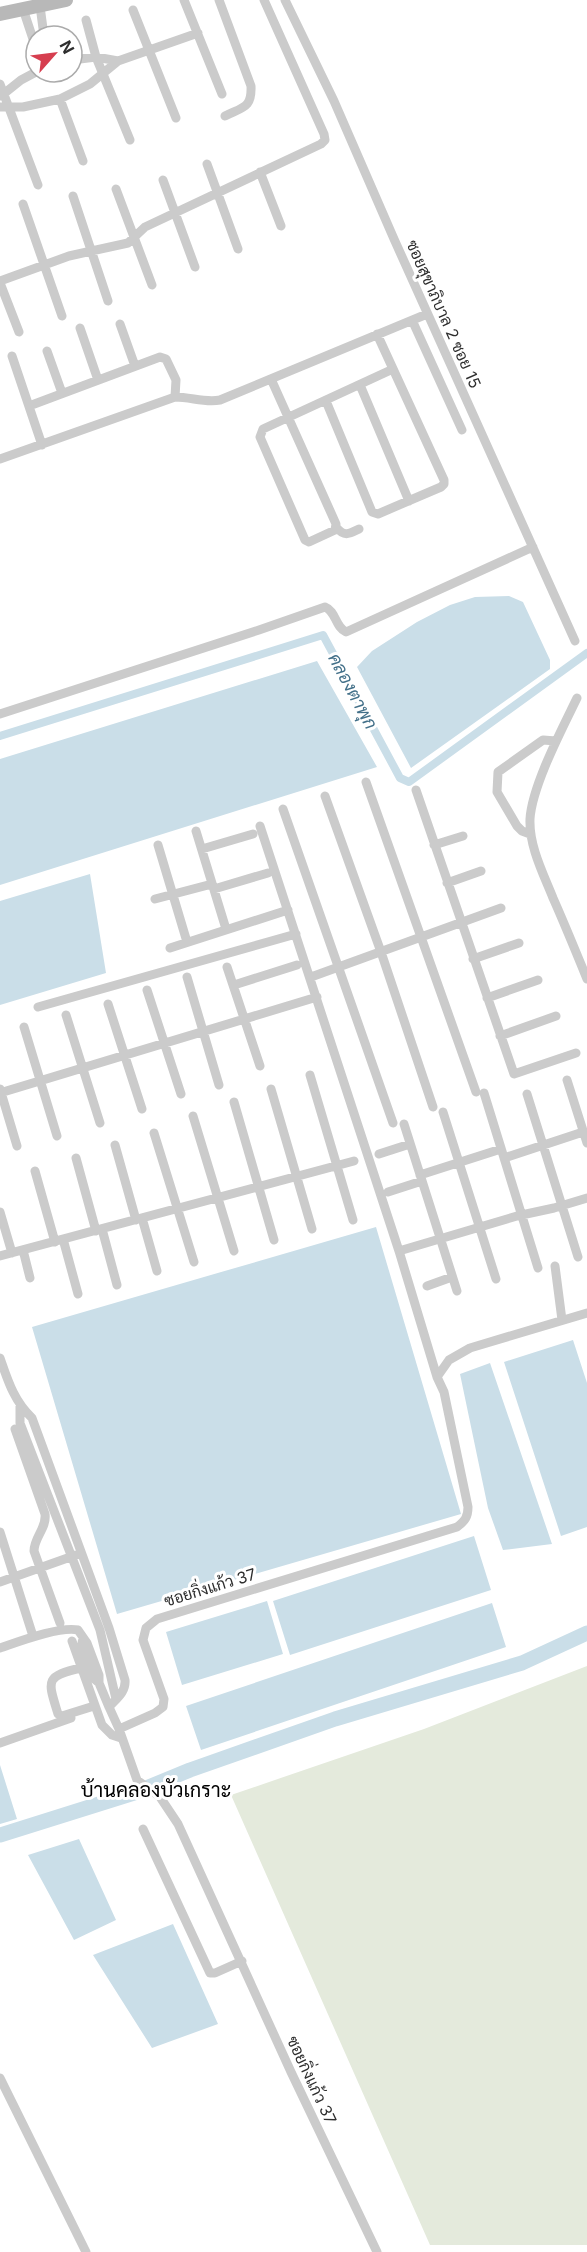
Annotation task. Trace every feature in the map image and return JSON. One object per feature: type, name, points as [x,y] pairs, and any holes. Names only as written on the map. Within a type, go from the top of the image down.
[{"type":"street","points":[[0,14],[15,7],[40,6],[66,0]]},
{"type":"street","points":[[184,0],[222,94]]},
{"type":"street","points":[[219,0],[251,86],[249,104],[225,116]]},
{"type":"street","points":[[19,332],[0,282],[91,250],[113,248],[128,243],[145,227],[321,144],[325,140],[264,0]]},
{"type":"street","name":"ซอยสุขาภิบาล 2 ซอย 15","points":[[285,0],[334,101],[427,314],[575,641]]},
{"type":"street","points":[[40,6],[42,24]]},
{"type":"street","points":[[15,7],[24,25]]},
{"type":"street","points":[[133,10],[176,118]]},
{"type":"street","points":[[86,20],[96,57],[130,140]]},
{"type":"street","points":[[4,107],[40,105],[60,99],[78,91],[118,61],[198,33]]},
{"type":"street","points":[[84,58],[96,57],[118,61]]},
{"type":"street","points":[[24,78],[1,92],[4,107],[38,185]]},
{"type":"street","points":[[60,99],[82,161]]},
{"type":"street","points":[[207,164],[238,249]]},
{"type":"street","points":[[260,172],[281,226]]},
{"type":"street","points":[[163,180],[195,267]]},
{"type":"street","points":[[116,189],[152,285]]},
{"type":"street","points":[[73,196],[108,301]]},
{"type":"street","points":[[23,204],[62,316]]},
{"type":"street","points":[[0,459],[175,397],[188,397],[210,402],[220,400],[427,314]]},
{"type":"street","points":[[412,320],[462,430]]},
{"type":"street","points":[[120,324],[135,366]]},
{"type":"street","points":[[80,328],[98,380]]},
{"type":"street","points":[[326,401],[372,512],[378,514],[441,487],[444,480],[377,334]]},
{"type":"street","points":[[47,351],[62,393]]},
{"type":"street","points":[[12,356],[42,445]]},
{"type":"street","points":[[29,406],[163,357],[176,381],[175,397]]},
{"type":"street","points":[[336,527],[335,530],[309,542],[305,540],[260,437],[263,429],[393,369]]},
{"type":"street","points":[[272,379],[336,527],[341,534],[346,535],[359,529]]},
{"type":"street","points":[[360,385],[409,501]]},
{"type":"street","points":[[0,714],[325,607],[331,610],[341,629],[346,632],[533,547]]},
{"type":"street","points":[[577,698],[556,741],[533,800],[530,834],[538,861],[587,979]]},
{"type":"street","points":[[530,834],[517,826],[497,792],[498,772],[539,742],[547,739],[556,741]]},
{"type":"street","points":[[366,782],[503,1154],[538,1268]]},
{"type":"street","points":[[416,790],[514,1074],[576,1053]]},
{"type":"street","points":[[325,796],[433,1107]]},
{"type":"street","points":[[283,809],[393,1123]]},
{"type":"street","points":[[202,849],[256,830],[288,910],[311,978],[399,1251],[436,1377]]},
{"type":"street","points":[[196,831],[226,930]]},
{"type":"street","points":[[434,845],[463,836]]},
{"type":"street","points":[[158,845],[187,942]]},
{"type":"street","points":[[447,883],[481,872]]},
{"type":"street","points":[[155,899],[268,873]]},
{"type":"street","points":[[311,978],[501,908]]},
{"type":"street","points":[[170,948],[288,910]]},
{"type":"street","points":[[38,1007],[296,934]]},
{"type":"street","points":[[473,959],[519,943]]},
{"type":"street","points":[[234,985],[297,965]]},
{"type":"street","points":[[227,967],[260,1066]]},
{"type":"street","points":[[187,977],[219,1085]]},
{"type":"street","points":[[487,998],[538,980]]},
{"type":"street","points":[[147,990],[181,1094]]},
{"type":"street","points":[[17,1146],[0,1091],[317,997]]},
{"type":"street","points":[[108,1004],[142,1109]]},
{"type":"street","points":[[66,1015],[100,1123]]},
{"type":"street","points":[[500,1036],[556,1016]]},
{"type":"street","points":[[24,1027],[57,1136]]},
{"type":"street","points":[[310,1075],[352,1220]]},
{"type":"street","points":[[567,1080],[587,1143]]},
{"type":"street","points":[[271,1089],[312,1229]]},
{"type":"street","points":[[527,1094],[578,1257]]},
{"type":"street","points":[[234,1102],[274,1240]]},
{"type":"street","points":[[443,1112],[496,1279]]},
{"type":"street","points":[[193,1116],[234,1251]]},
{"type":"street","points":[[404,1124],[456,1291]]},
{"type":"street","points":[[388,1192],[460,1163],[543,1145],[583,1132]]},
{"type":"street","points":[[154,1133],[194,1262]]},
{"type":"street","points":[[379,1154],[410,1143]]},
{"type":"street","points":[[115,1145],[157,1271]]},
{"type":"street","points":[[76,1158],[117,1285]]},
{"type":"street","points":[[0,1256],[354,1161]]},
{"type":"street","points":[[35,1171],[78,1294]]},
{"type":"street","points":[[399,1251],[587,1198]]},
{"type":"street","points":[[0,1212],[12,1253]]},
{"type":"street","points":[[22,1250],[30,1278]]},
{"type":"street","points":[[555,1266],[562,1320]]},
{"type":"street","points":[[427,1286],[452,1277]]},
{"type":"street","points":[[436,1377],[449,1360],[470,1348],[587,1313]]},
{"type":"street","points":[[0,1358],[10,1389],[20,1406],[32,1418],[56,1482],[77,1555]]},
{"type":"street","name":"ซอยกิ่งแก้ว 37","points":[[376,2252],[178,1824],[160,1797],[137,1780],[120,1734],[163,1707],[164,1699],[142,1640],[144,1632],[157,1619],[456,1527],[463,1522],[467,1516],[468,1507],[444,1392],[436,1377]]},
{"type":"street","points":[[20,1406],[20,1423],[45,1486],[77,1555],[105,1629],[116,1699],[109,1707]]},
{"type":"street","points":[[15,1429],[45,1514],[46,1521],[34,1544],[34,1551],[60,1623]]},
{"type":"street","points":[[45,1486],[56,1482]]},
{"type":"street","points":[[0,1532],[3,1553],[15,1577],[32,1634]]},
{"type":"street","points":[[0,1582],[77,1555]]},
{"type":"street","points":[[0,1648],[72,1629],[80,1631],[87,1642],[99,1675],[99,1683],[120,1734]]},
{"type":"street","points":[[83,1639],[81,1645],[85,1674]]},
{"type":"street","points":[[72,1641],[95,1708],[106,1731],[120,1734]]},
{"type":"street","points":[[95,1708],[62,1716],[58,1714],[50,1687],[51,1682],[61,1672],[85,1674],[99,1683]]},
{"type":"street","points":[[0,1743],[95,1708]]},
{"type":"street","points":[[143,1829],[210,1973],[242,1961]]},
{"type":"street","points":[[0,2078],[86,2252]]},
{"type":"shaded area","points":[[587,1666],[587,2245],[430,2245],[231,1795],[424,1729]]},
{"type":"water","points":[[509,596],[523,602],[550,660],[550,669],[411,768],[357,667],[372,651],[417,622],[450,605],[475,597]]},
{"type":"water","points":[[317,661],[377,767],[0,885],[0,759]]},
{"type":"water","points":[[90,874],[106,973],[0,1005],[0,901]]},
{"type":"water","points":[[376,1227],[461,1514],[117,1614],[32,1327]]},
{"type":"water","points":[[573,1340],[587,1383],[587,1527],[561,1536],[504,1362]]},
{"type":"water","points":[[490,1363],[552,1544],[503,1550],[488,1508],[460,1374]]},
{"type":"water","points":[[474,1536],[491,1590],[290,1655],[273,1601]]},
{"type":"water","points":[[267,1601],[283,1654],[182,1685],[166,1632]]},
{"type":"water","points":[[492,1603],[506,1647],[201,1750],[186,1706]]},
{"type":"water","points":[[0,1765],[17,1819],[0,1824]]},
{"type":"water","points":[[79,1839],[116,1920],[74,1940],[28,1855]]},
{"type":"water","points":[[173,1924],[218,2024],[152,2048],[93,1955]]},
{"type":"waterway","name":"คลองตาพุก","points":[[0,736],[323,635],[400,778],[409,782],[587,653]]},
{"type":"waterway","points":[[0,1835],[134,1793],[190,1770],[335,1719],[522,1663],[587,1633]]},
{"type":"district","name":"บ้านคลองบัวเกราะ","points":[[156,1790]]}]
